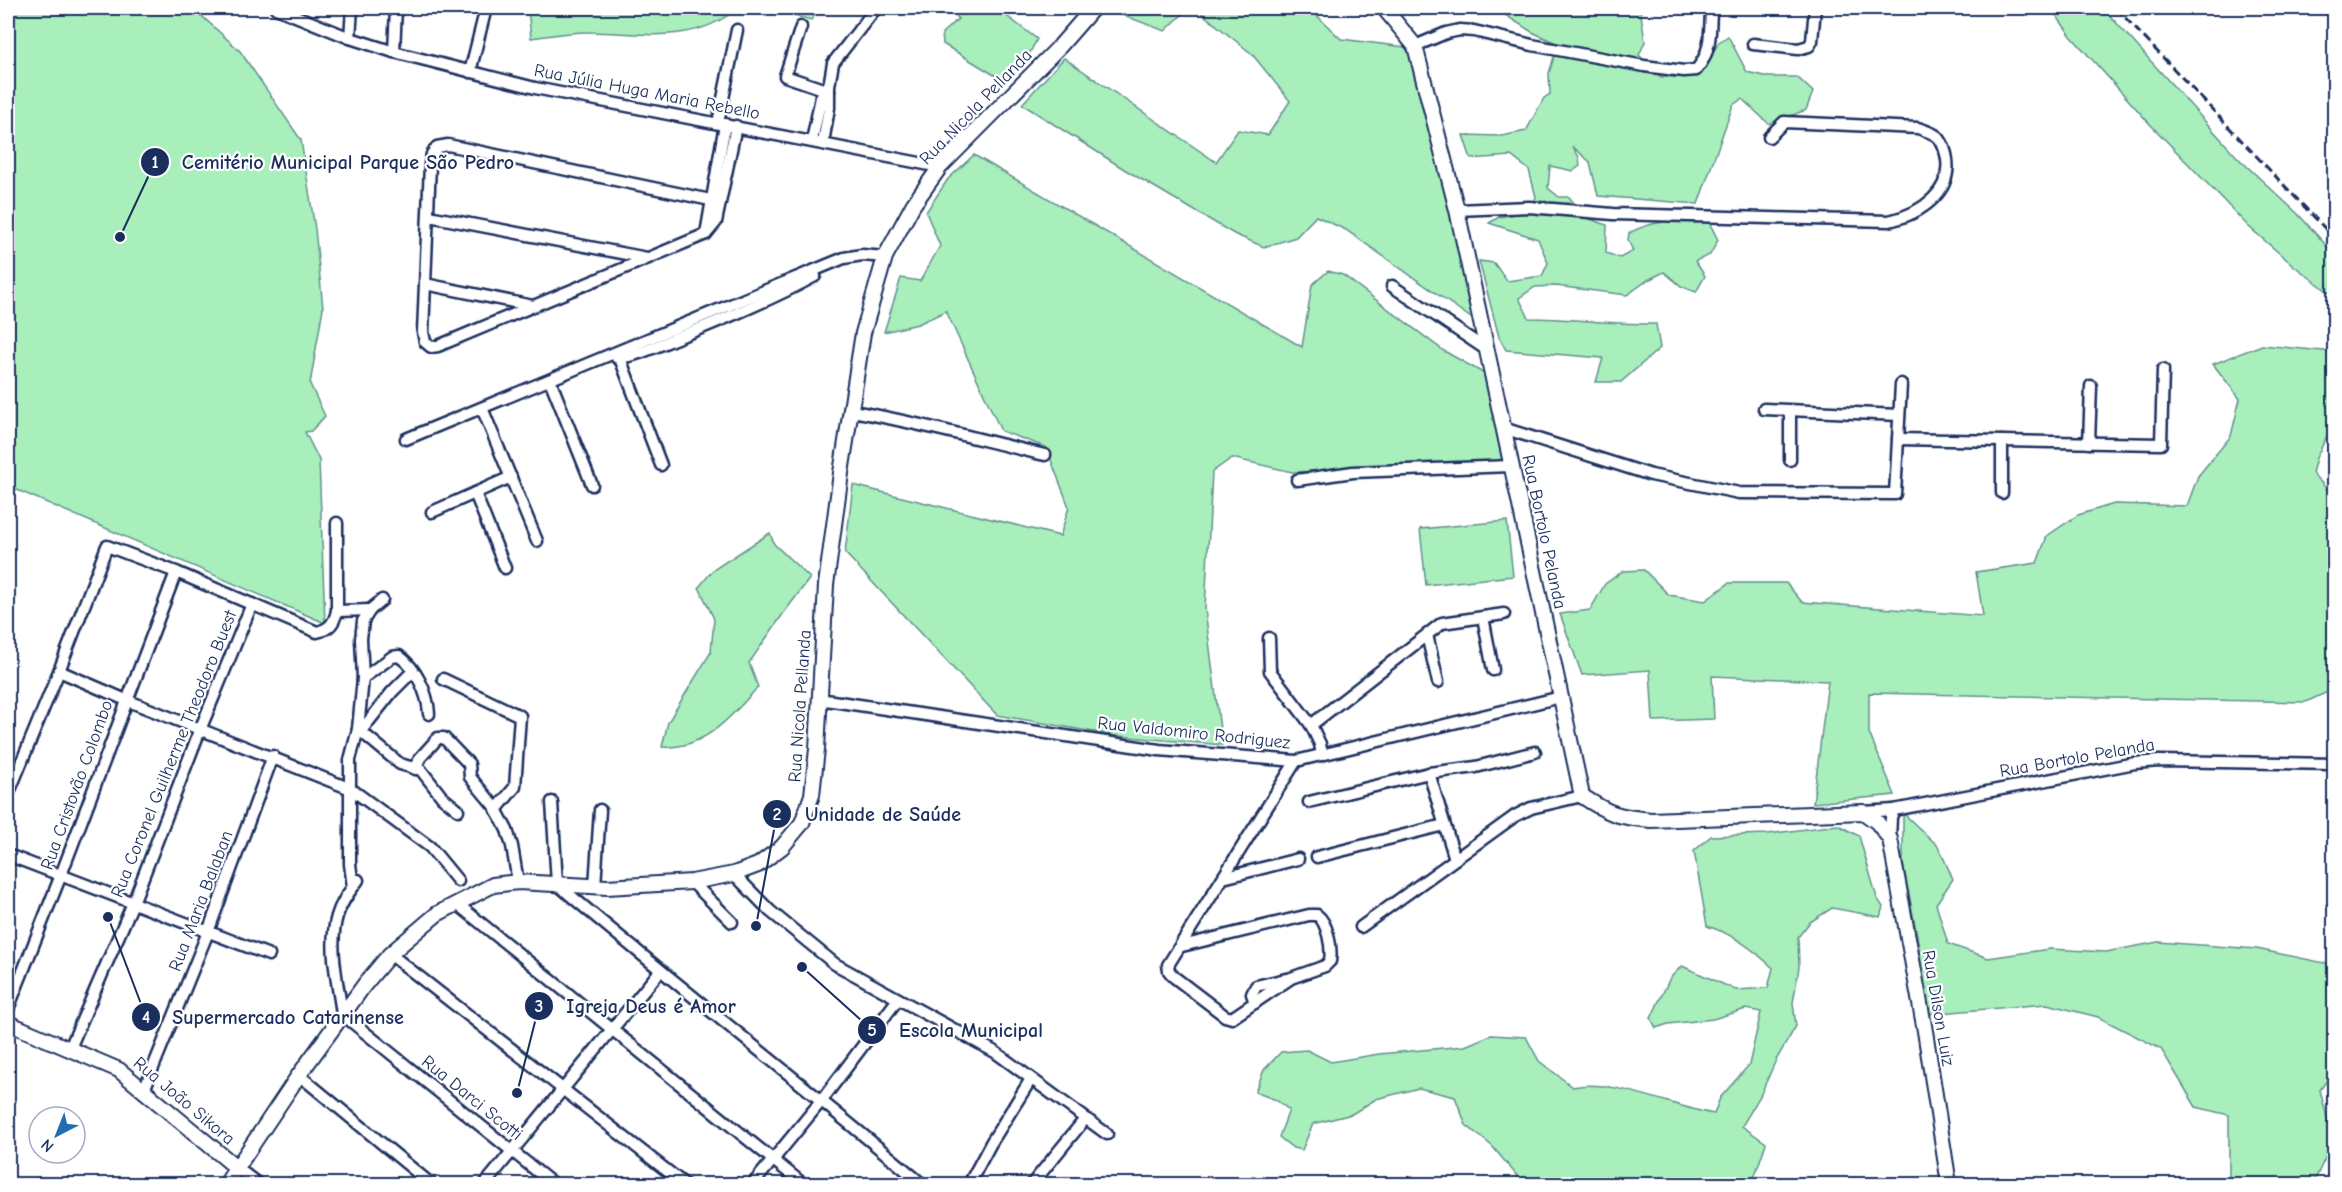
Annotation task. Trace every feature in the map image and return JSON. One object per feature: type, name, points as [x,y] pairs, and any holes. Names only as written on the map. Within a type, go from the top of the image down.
[{"type":"street","name":"Rua Júlia Huga Maria Rebello","points":[[276,8],[350,38],[394,52],[535,88],[940,167]]},
{"type":"street","points":[[350,38],[352,8]]},
{"type":"street","points":[[394,52],[396,8]]},
{"type":"street","points":[[470,72],[486,8]]},
{"type":"street","points":[[823,143],[833,63],[876,8]]},
{"type":"street","name":"Rua Nicola Pellanda","points":[[226,1185],[342,1014],[390,954],[437,914],[493,885],[518,882],[595,886],[692,882],[734,874],[758,865],[782,847],[802,823],[812,795],[818,748],[826,585],[841,473],[863,333],[885,257],[913,205],[940,167],[1060,45],[1093,8]]},
{"type":"street","name":"Rua Bortolo Pelanda","points":[[1384,8],[1415,46],[1457,210],[1582,796],[1622,818],[1651,820],[1863,812],[1894,810],[2134,763],[2159,761],[2334,764]]},
{"type":"street","points":[[1415,46],[1446,33],[1460,30],[1474,31],[1532,45],[1644,66],[1684,71],[1696,70],[1704,61],[1710,46],[1711,8]]},
{"type":"street","points":[[1753,44],[1798,49],[1809,46],[1812,41],[1815,8]]},
{"type":"street","points":[[801,27],[785,76],[828,89]]},
{"type":"street","points":[[716,201],[441,145],[435,149],[431,158],[423,336],[427,345],[431,347],[706,234],[716,201],[738,30]]},
{"type":"street","points":[[812,141],[821,97],[828,89]]},
{"type":"street","points":[[1457,210],[1529,207],[1613,214],[1888,221],[1909,216],[1921,209],[1941,190],[1948,175],[1947,158],[1942,140],[1934,133],[1918,128],[1784,122],[1768,138]]},
{"type":"street","points":[[429,216],[648,258]]},
{"type":"street","points":[[406,439],[602,359],[619,355],[701,323],[859,255],[885,257]]},
{"type":"street","points":[[425,284],[533,306]]},
{"type":"street","points":[[1392,286],[1487,350]]},
{"type":"street","points":[[619,355],[661,465]]},
{"type":"street","points":[[1898,439],[2161,444],[2163,370]]},
{"type":"street","points":[[550,380],[592,485]]},
{"type":"street","points":[[1503,429],[1651,475],[1739,493],[1895,494],[1901,384]]},
{"type":"street","points":[[2089,443],[2091,386]]},
{"type":"street","points":[[482,408],[537,540]]},
{"type":"street","points":[[1764,410],[1899,415]]},
{"type":"street","points":[[852,411],[900,419],[1045,455]]},
{"type":"street","points":[[1790,411],[1790,460]]},
{"type":"street","points":[[2002,441],[2002,493]]},
{"type":"street","points":[[1297,480],[1353,472],[1511,466]]},
{"type":"street","points":[[432,512],[511,477]]},
{"type":"street","points":[[475,493],[505,568]]},
{"type":"street","points":[[8,795],[107,546],[176,572],[317,632],[334,622],[337,611],[337,523]]},
{"type":"street","name":"Rua Cristovão Colombo","points":[[8,1009],[176,572]]},
{"type":"street","points":[[342,1014],[333,952],[337,916],[343,901],[356,884],[350,864],[350,760],[360,730],[363,678],[361,639],[363,621],[370,610],[382,600]]},
{"type":"street","name":"Rua Coronel Guilherme Theodoro Buest","points":[[70,1048],[133,903],[252,604]]},
{"type":"street","points":[[337,611],[370,610]]},
{"type":"street","points":[[1311,725],[1442,623],[1504,614]]},
{"type":"street","points":[[1483,617],[1493,670]]},
{"type":"street","points":[[1427,635],[1438,682]]},
{"type":"street","points":[[1269,638],[1270,671],[1311,725],[1322,754]]},
{"type":"street","points":[[363,678],[392,657],[399,656],[413,671],[423,688],[429,704],[429,714]]},
{"type":"street","points":[[59,671],[200,730],[273,756],[351,789],[430,847],[458,881]]},
{"type":"street","points":[[360,730],[413,671]]},
{"type":"street","points":[[443,679],[520,716],[515,787],[496,810]]},
{"type":"street","name":"Rua Valdomiro Rodriguez","points":[[819,699],[1159,750],[1296,760],[1561,697]]},
{"type":"street","points":[[360,730],[400,764],[421,770],[442,797],[459,810]]},
{"type":"street","points":[[415,769],[420,758],[438,738],[444,738],[465,759],[469,764],[470,777],[496,810],[507,830],[518,882]]},
{"type":"street","points":[[1309,802],[1430,773],[1476,767],[1534,752]]},
{"type":"street","name":"Rua Maria Balaban","points":[[144,1090],[208,932],[273,756]]},
{"type":"street","points":[[1182,946],[1309,915],[1319,916],[1326,933],[1330,961],[1325,966],[1291,978],[1235,1017],[1225,1016],[1171,974],[1168,965],[1182,946],[1296,760]]},
{"type":"street","points":[[1430,773],[1455,859]]},
{"type":"street","points":[[1361,927],[1524,811],[1582,796]]},
{"type":"street","points":[[552,802],[557,884],[660,971],[822,1100],[922,1185]]},
{"type":"street","points":[[595,886],[600,810]]},
{"type":"street","points":[[1890,839],[1891,817],[1894,810]]},
{"type":"street","points":[[1863,812],[1877,822],[1890,839]]},
{"type":"street","points":[[1317,857],[1444,825]]},
{"type":"street","name":"Rua Dilson Luiz","points":[[1890,839],[1925,1031],[1949,1185]]},
{"type":"street","points":[[8,855],[269,955]]},
{"type":"street","points":[[1223,878],[1298,860]]},
{"type":"street","points":[[734,874],[770,911],[836,964],[995,1052],[1107,1134]]},
{"type":"street","points":[[692,882],[732,922]]},
{"type":"street","points":[[456,903],[803,1185]]},
{"type":"street","points":[[390,954],[684,1185]]},
{"type":"street","points":[[485,1185],[660,971]]},
{"type":"street","points":[[753,1185],[822,1100],[898,999]]},
{"type":"street","name":"Rua Darci Scotti","points":[[342,1014],[553,1185]]},
{"type":"street","name":"Rua João Sikora","points":[[8,1023],[119,1070],[237,1168]]},
{"type":"street","points":[[299,1075],[431,1185]]},
{"type":"street","points":[[969,1185],[991,1143],[1031,1079]]},
{"type":"street","points":[[1032,1185],[1085,1119]]},
{"type":"street","points":[[237,1168],[258,1185]]},
{"type":"green space","points":[[8,8],[193,8],[240,51],[301,140],[315,229],[323,308],[310,384],[325,416],[311,431],[305,432],[319,460],[325,623],[8,486],[8,417],[12,405],[8,402]]},
{"type":"green space","points":[[528,8],[738,8],[704,28],[686,32],[649,35],[583,32],[531,38]]},
{"type":"green space","points":[[763,8],[821,8],[811,20]]},
{"type":"green space","points":[[953,8],[996,8],[1037,39],[1025,62],[1001,79],[943,44],[942,33],[958,19]]},
{"type":"green space","points":[[1107,8],[1189,8],[1165,31]]},
{"type":"green space","points":[[1195,8],[1309,8],[1341,39],[1405,47],[1421,72],[1474,320],[1346,230],[1316,216],[1296,237],[1264,247],[1234,234],[1124,169],[1022,104],[1064,58],[1216,162],[1238,130],[1268,135],[1290,101],[1252,54]]},
{"type":"green space","points":[[1500,8],[1640,8],[1645,42],[1639,55],[1661,77],[1698,77],[1719,42],[1728,36],[1747,72],[1768,77],[1797,77],[1813,92],[1806,110],[1769,124],[1742,99],[1733,105],[1698,204],[1598,196],[1590,162],[1572,146],[1579,157],[1580,166],[1573,171],[1550,166],[1548,188],[1559,197],[1569,197],[1587,218],[1607,225],[1606,253],[1620,258],[1633,251],[1628,240],[1629,233],[1658,223],[1709,222],[1718,240],[1710,255],[1695,261],[1705,276],[1696,292],[1681,286],[1664,272],[1627,295],[1556,286],[1535,287],[1519,298],[1529,318],[1656,324],[1660,348],[1621,382],[1596,382],[1603,358],[1506,350],[1499,337],[1479,261],[1494,263],[1507,281],[1542,276],[1548,263],[1538,239],[1489,223],[1499,217],[1530,211],[1536,197],[1529,170],[1511,156],[1471,159],[1463,135],[1502,136],[1526,131],[1544,98],[1550,94],[1549,73],[1558,44],[1532,32],[1499,11]]},
{"type":"green space","points":[[2051,8],[2103,8],[2238,158],[2298,214],[2334,254],[2334,296],[2249,227],[2150,124],[2071,36]]},
{"type":"green space","points":[[974,155],[1302,347],[1312,285],[1328,271],[1343,275],[1444,351],[1485,374],[1508,463],[1292,472],[1232,458],[1212,472],[1205,609],[1222,745],[1117,736],[997,715],[845,553],[853,485],[1060,536],[1069,507],[1046,447],[1001,431],[946,311],[918,324],[884,332],[901,278],[920,281],[940,246],[926,212],[948,179]]},
{"type":"green space","points":[[2262,345],[2334,352],[2334,422],[2316,458],[2312,473],[2327,489],[2334,488],[2334,689],[2306,702],[1869,693],[1869,733],[1895,795],[1813,803],[1828,681],[1712,676],[1714,719],[1653,721],[1650,670],[1582,675],[1560,614],[1590,610],[1605,584],[1623,571],[1644,570],[1669,595],[1705,601],[1729,583],[1786,583],[1802,602],[1983,616],[1976,572],[2037,563],[2047,536],[2078,515],[2114,504],[2187,506],[2198,476],[2231,436],[2240,399],[2213,364]]},
{"type":"green space","points":[[1507,521],[1513,576],[1426,585],[1420,529]]},
{"type":"green space","points":[[770,533],[774,544],[810,578],[749,663],[758,687],[727,720],[704,737],[691,743],[662,747],[668,722],[711,652],[714,619],[699,587],[713,570]]},
{"type":"green space","points":[[1903,813],[1938,846],[1953,879],[1936,904],[1948,944],[1988,958],[2050,949],[2106,952],[2158,942],[2257,949],[2334,965],[2334,1071],[2320,1090],[2333,1141],[2313,1184],[2229,1184],[2229,1115],[2196,1107],[2161,1049],[2098,1017],[2047,1004],[1928,1014],[1917,935],[1903,864]]},
{"type":"green space","points":[[1838,825],[1859,836],[1877,898],[1883,907],[1880,917],[1832,908],[1810,922],[1798,937],[1799,967],[1793,1003],[1796,1026],[1742,1126],[1766,1143],[1752,1184],[1524,1184],[1492,1146],[1466,1125],[1455,1097],[1419,1088],[1376,1099],[1352,1114],[1313,1124],[1302,1150],[1293,1148],[1279,1137],[1289,1110],[1276,1100],[1255,1092],[1264,1070],[1281,1052],[1307,1050],[1331,1062],[1379,1054],[1465,1046],[1491,1035],[1526,1037],[1539,1061],[1573,1087],[1606,1086],[1714,1114],[1720,1098],[1749,1065],[1761,1012],[1746,1009],[1713,1019],[1668,1024],[1656,1028],[1651,1018],[1670,978],[1682,966],[1736,990],[1768,988],[1773,968],[1742,943],[1707,926],[1694,851],[1711,836],[1768,834]]},
{"type":"railway","points":[[2116,8],[2334,238]]},
{"type":"place","name":"Cemitério Municipal Parque São Pedro","points":[[120,237]]},
{"type":"place","name":"Supermercado Catarinense","points":[[108,917]]},
{"type":"place","name":"Unidade de Saúde","points":[[756,926]]},
{"type":"place","name":"Escola Municipal","points":[[802,967]]},
{"type":"place","name":"Igreja Deus é Amor","points":[[517,1093]]}]
